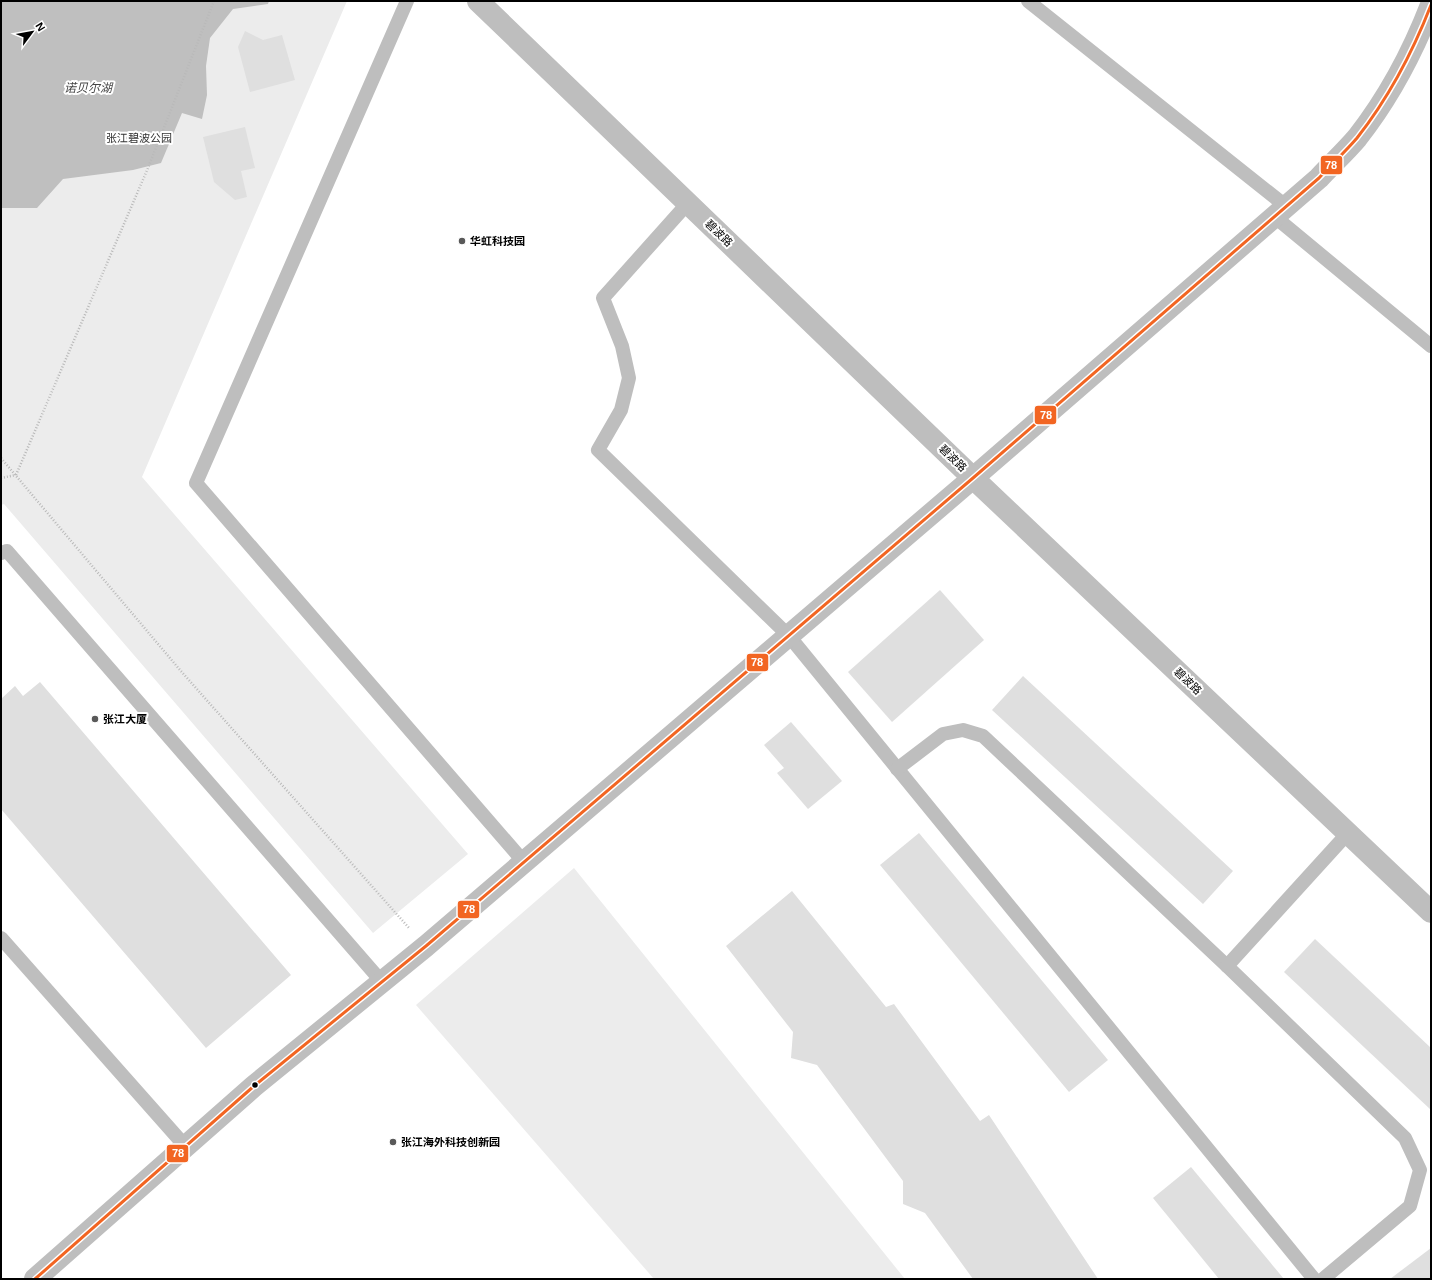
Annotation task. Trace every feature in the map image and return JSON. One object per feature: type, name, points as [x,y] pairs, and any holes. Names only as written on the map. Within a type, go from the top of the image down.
[{"type":"street","name":"碧波路","points":[[478,1],[974,478],[1431,912]]},
{"type":"street","points":[[35,1279],[254,1086],[426,946],[974,478],[1319,178],[1356,138],[1382,102],[1414,48],[1431,5]]},
{"type":"lane","points":[[407,1],[196,483],[524,862]]},
{"type":"lane","points":[[1028,1],[1281,212],[1431,346]]},
{"type":"lane","points":[[688,203],[603,298],[622,346],[629,378],[621,410],[598,450],[789,636],[1314,1279]]},
{"type":"lane","points":[[1,553],[7,551],[382,982]]},
{"type":"lane","points":[[897,769],[943,734],[963,730],[983,736],[1227,966],[1405,1138],[1420,1170],[1410,1206],[1323,1279]]},
{"type":"lane","points":[[1227,966],[1348,833]]},
{"type":"lane","points":[[1,938],[186,1147]]},
{"type":"path","points":[[16,475],[148,168],[214,1]]},
{"type":"path","points":[[1,458],[180,670],[426,946]]},
{"type":"path","points":[[1,478],[16,475]]},
{"type":"green space","name":"张江碧波公园","points":[[1,1],[347,1],[142,477],[468,854],[373,933],[4,504],[1,505]]},
{"type":"green space","points":[[574,868],[905,1279],[654,1279],[416,1005]]},
{"type":"water","name":"诺贝尔湖","points":[[1,1],[269,1],[268,4],[233,9],[210,38],[206,66],[207,95],[202,119],[182,113],[161,163],[133,170],[63,179],[37,208],[1,208]]},
{"type":"building","points":[[245,31],[263,40],[282,35],[295,80],[250,92],[238,47]]},
{"type":"building","points":[[245,127],[255,168],[241,171],[247,197],[235,200],[214,182],[203,137]]},
{"type":"building","points":[[940,590],[984,640],[892,722],[848,672]]},
{"type":"building","points":[[1023,676],[1233,871],[1203,904],[992,710]]},
{"type":"building","points":[[40,682],[291,975],[206,1048],[1,809],[1,699],[15,686],[23,696]]},
{"type":"building","points":[[791,722],[842,781],[808,809],[777,773],[784,768],[764,745]]},
{"type":"building","points":[[919,833],[1108,1060],[1069,1092],[880,865]]},
{"type":"building","points":[[792,891],[886,1007],[894,1004],[980,1121],[989,1115],[1098,1279],[973,1279],[925,1213],[903,1204],[903,1181],[817,1065],[791,1058],[793,1032],[726,946]]},
{"type":"building","points":[[1315,939],[1431,1048],[1431,1110],[1284,972]]},
{"type":"building","points":[[1191,1167],[1284,1279],[1219,1279],[1153,1198]]},
{"type":"building","points":[[1431,1248],[1431,1279],[1390,1279]]},
{"type":"transit line","name":"78","points":[[35,1279],[254,1086],[426,946],[973,478],[1319,178],[1357,138],[1380,106],[1408,58],[1431,5]]},
{"type":"place","name":"华虹科技园","points":[[462,241]]},
{"type":"place","name":"张江大厦","points":[[95,719]]},
{"type":"place","name":"张江海外科技创新园","points":[[393,1142]]}]
